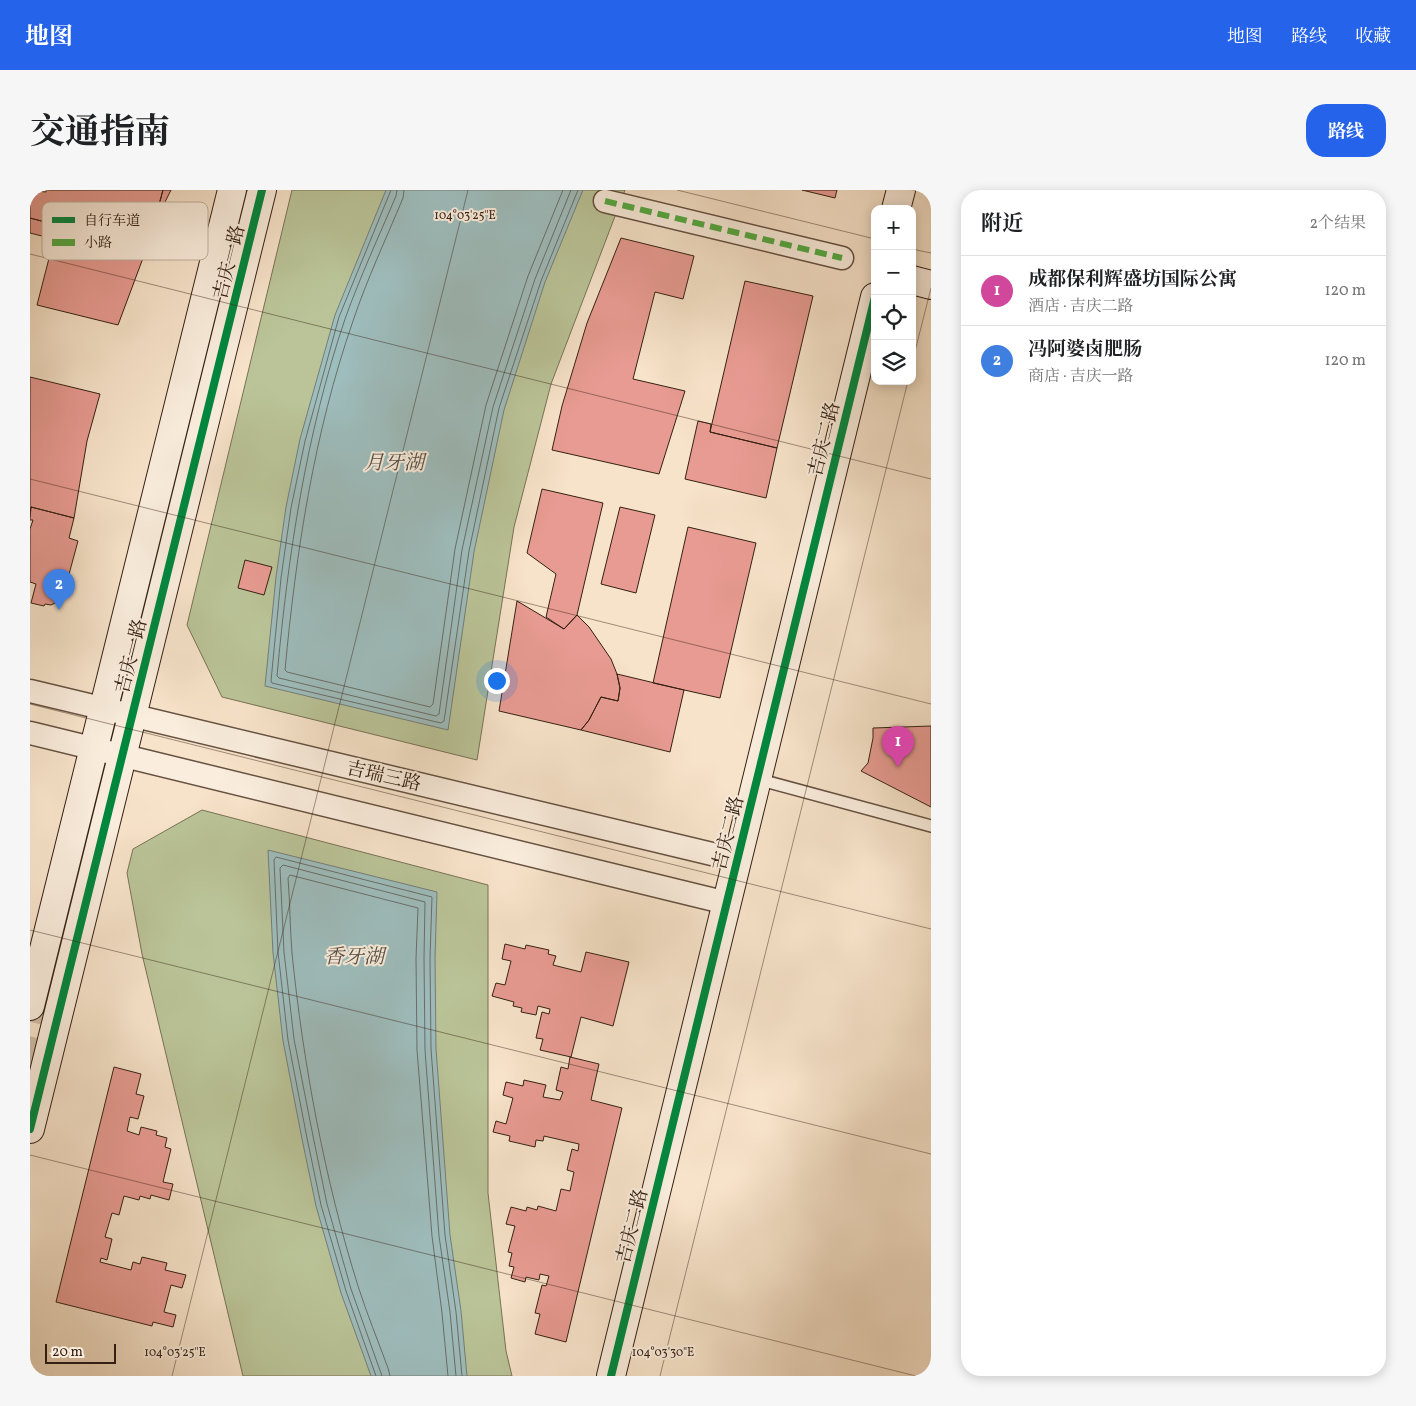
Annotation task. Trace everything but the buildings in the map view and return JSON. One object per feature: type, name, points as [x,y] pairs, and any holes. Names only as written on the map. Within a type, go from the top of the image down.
[{"type":"street","name":"吉庆一路","points":[[30,1006],[232,190]]},
{"type":"street","name":"吉庆一路","points":[[30,1129],[262,190]]},
{"type":"street","points":[[897,205],[901,190]]},
{"type":"street","points":[[605,201],[842,258]]},
{"type":"street","points":[[916,281],[931,285]]},
{"type":"street","name":"吉庆二路","points":[[611,1376],[871,313]]},
{"type":"street","name":"吉瑞三路","points":[[30,691],[737,860]]},
{"type":"street","points":[[30,733],[727,903]]},
{"type":"lane","points":[[757,779],[931,826]]},
{"type":"green space","name":"月牙湖","points":[[292,190],[625,190],[551,384],[514,527],[477,760],[222,697],[187,625]]},
{"type":"green space","points":[[202,810],[488,885],[488,1193],[506,1351],[512,1376],[243,1376],[142,954],[127,873],[133,849]]},
{"type":"water","name":"月牙湖","points":[[386,190],[583,190],[545,282],[504,410],[474,552],[448,730],[265,686],[276,577],[286,507],[300,439],[335,315]]},
{"type":"water","name":"香牙湖","points":[[268,850],[437,892],[435,958],[436,1049],[450,1235],[461,1311],[467,1376],[371,1376],[341,1293],[316,1206],[302,1139],[283,1041],[273,953]]},
{"type":"tunnel","points":[[30,1065],[247,190]]},
{"type":"marked path","points":[[605,201],[842,258]]},
{"type":"cycle path","points":[[30,1129],[262,190]]},
{"type":"cycle path","points":[[611,1376],[871,313]]},
{"type":"place","name":"冯阿婆卤肥肠","points":[[59,610]]},
{"type":"place","name":"成都保利辉盛坊国际公寓","points":[[898,767]]}]
